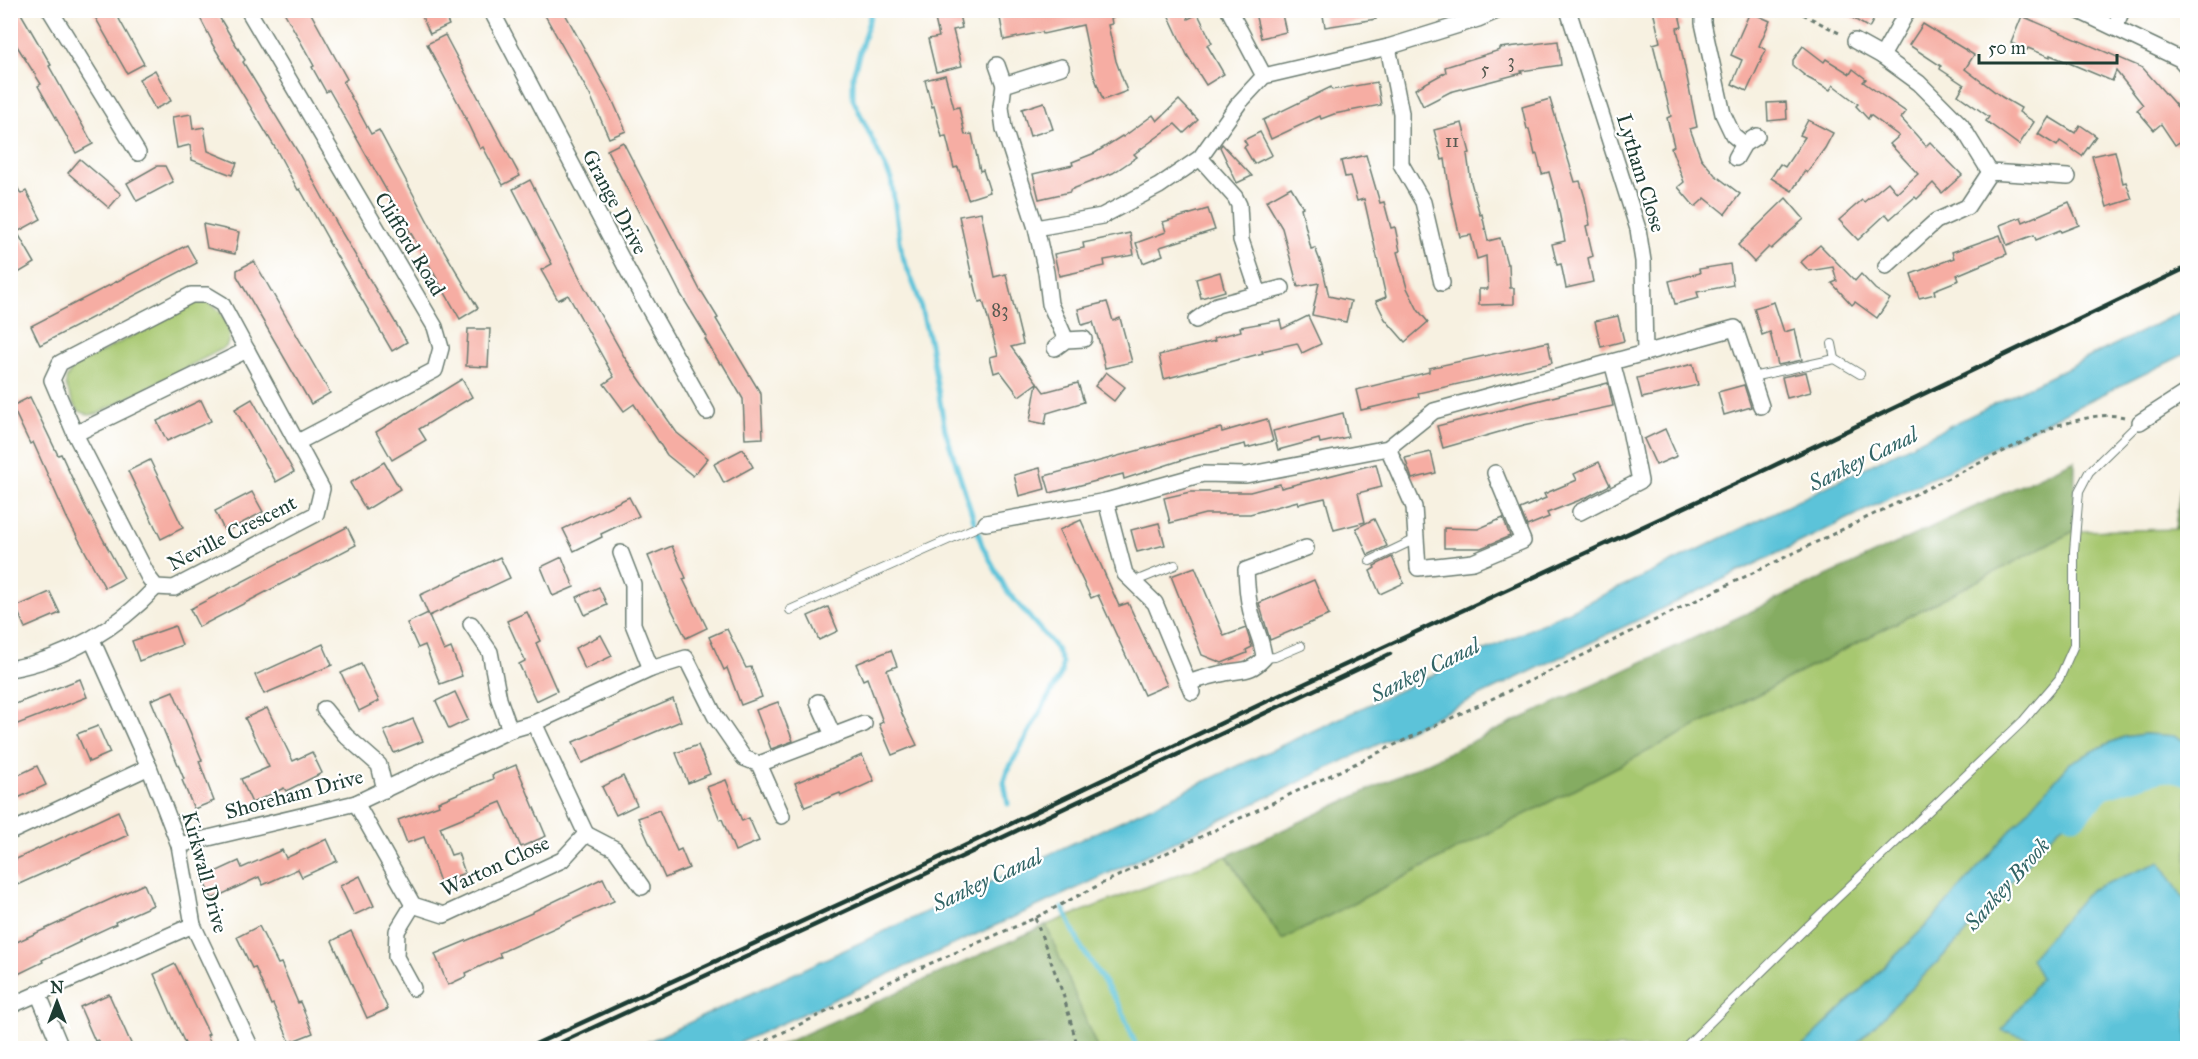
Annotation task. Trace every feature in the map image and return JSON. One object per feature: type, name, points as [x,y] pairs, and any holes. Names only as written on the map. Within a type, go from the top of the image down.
[{"type":"street","points":[[50,10],[138,153]]},
{"type":"street","name":"Clifford Road","points":[[248,10],[435,327],[441,348],[435,370],[298,442]]},
{"type":"street","name":"Grange Drive","points":[[491,10],[622,260],[707,412]]},
{"type":"street","points":[[1229,10],[1264,76]]},
{"type":"street","points":[[1036,228],[1102,216],[1159,186],[1200,158],[1239,103],[1264,76],[1388,47],[1478,19],[1499,10]]},
{"type":"street","name":"Lytham Close","points":[[1568,10],[1638,228],[1643,261],[1645,352]]},
{"type":"street","points":[[1703,10],[1703,23],[1723,114],[1733,135],[1751,140],[1736,158]]},
{"type":"street","points":[[1882,56],[1908,10]]},
{"type":"street","points":[[2077,10],[2180,58],[2187,68]]},
{"type":"street","points":[[2115,27],[2122,10]]},
{"type":"street","points":[[1855,41],[1882,56],[1919,83],[1960,125],[1990,172]]},
{"type":"street","points":[[1388,47],[1401,112],[1401,164],[1423,202],[1443,283]]},
{"type":"street","points":[[998,65],[1004,85],[1001,107],[1004,129],[1036,228],[1060,344],[1084,339]]},
{"type":"street","points":[[1004,85],[1062,67]]},
{"type":"street","points":[[1200,158],[1235,197],[1239,206],[1241,240],[1259,294]]},
{"type":"street","points":[[1990,172],[2068,177]]},
{"type":"street","points":[[1886,266],[1936,221],[1968,207],[1990,172]]},
{"type":"street","points":[[1196,320],[1217,305],[1282,288]]},
{"type":"street","name":"Neville Crescent","points":[[191,295],[207,295],[222,304],[298,442],[322,489],[316,514],[174,588],[156,587],[149,578],[75,434],[52,380],[60,363],[191,295]]},
{"type":"street","points":[[986,523],[1106,501],[1203,474],[1246,476],[1388,448],[1434,411],[1735,328],[1761,406]]},
{"type":"street","points":[[75,434],[247,350]]},
{"type":"street","points":[[1580,512],[1640,481],[1630,430],[1612,362]]},
{"type":"street","points":[[2140,422],[2187,391]]},
{"type":"street","points":[[1388,448],[1414,507],[1418,568],[1473,562],[1523,540],[1495,473]]},
{"type":"street","points":[[1106,501],[1125,574],[1155,603],[1190,687],[1228,672],[1244,672],[1264,658],[1263,643],[1247,595],[1246,570],[1306,548]]},
{"type":"street","points":[[621,553],[633,584],[633,624],[651,669]]},
{"type":"street","points":[[10,669],[32,665],[92,640],[142,602],[156,587]]},
{"type":"street","points":[[471,624],[490,652],[499,699],[510,729]]},
{"type":"street","name":"Kirkwall Drive","points":[[92,640],[149,767],[179,845],[193,925],[251,1048]]},
{"type":"street","name":"Shoreham Drive","points":[[179,845],[356,802],[510,729],[534,723],[651,669],[686,658],[721,725],[744,758],[759,764],[782,816]]},
{"type":"street","points":[[818,702],[833,735]]},
{"type":"street","name":"Shoreham Drive","points":[[324,709],[346,736],[379,765],[385,790]]},
{"type":"street","points":[[534,723],[586,834],[615,849],[642,887]]},
{"type":"street","points":[[759,764],[864,724]]},
{"type":"street","points":[[10,832],[149,767]]},
{"type":"street","points":[[356,802],[413,905],[398,931],[396,957],[413,987]]},
{"type":"street","name":"Warton Close","points":[[413,905],[444,915],[562,860],[586,834]]},
{"type":"street","points":[[10,1006],[193,925]]},
{"type":"street","points":[[38,993],[61,1048]]},
{"type":"lane","points":[[1832,344],[1835,359]]},
{"type":"lane","points":[[1752,377],[1835,359],[1860,374]]},
{"type":"lane","points":[[1684,1048],[2023,721],[2059,679],[2074,645],[2074,551],[2079,490],[2090,472],[2140,422]]},
{"type":"lane","points":[[790,610],[986,523]]},
{"type":"lane","points":[[1370,561],[1416,539]]},
{"type":"lane","points":[[1133,582],[1175,565]]},
{"type":"lane","points":[[1264,658],[1275,657],[1301,646]]},
{"type":"path","points":[[1795,10],[1855,41]]},
{"type":"path","points":[[750,1048],[904,975],[1035,918],[1101,884],[1753,574],[2058,425],[2094,415],[2112,415],[2140,422]]},
{"type":"path","points":[[1035,918],[1063,994],[1078,1048]]},
{"type":"green space","points":[[206,301],[226,320],[229,340],[226,347],[97,414],[89,415],[79,411],[66,386],[66,379],[73,367],[196,302]]},
{"type":"green space","points":[[2187,435],[2187,529],[2175,529]]},
{"type":"green space","points":[[2075,460],[2074,531],[1282,940],[1227,856]]},
{"type":"green space","points":[[2187,529],[2187,743],[2175,736],[2145,734],[2124,737],[2070,763],[1930,922],[1801,1048],[1097,1048],[1046,925],[1227,856],[1282,940],[2074,531]]},
{"type":"green space","points":[[2181,771],[2187,776],[2187,1048],[1852,1048],[1960,939],[2057,830],[2112,773]]},
{"type":"green space","points":[[1046,925],[1097,1048],[774,1048]]},
{"type":"water","points":[[2187,309],[2187,353],[1780,552],[1086,884],[728,1048],[635,1048],[1661,568]]},
{"type":"water","name":"Sankey Brook","points":[[2145,734],[2176,736],[2187,743],[2187,776],[2162,770],[2112,773],[2057,830],[1960,939],[1852,1048],[1801,1048],[1930,922],[2070,763],[2124,737]]},
{"type":"water","points":[[2160,862],[2187,904],[2187,1048],[2059,1048],[2002,1030],[2041,978],[2031,958],[2090,890]]},
{"type":"building","points":[[10,10],[19,10],[93,144],[76,153],[38,86],[41,84],[10,35]]},
{"type":"building","points":[[91,10],[114,10],[144,64],[127,73]]},
{"type":"building","points":[[196,10],[215,10],[407,342],[392,351],[300,189],[298,190],[276,149],[211,42]]},
{"type":"building","points":[[283,10],[309,10],[347,79],[343,82],[371,134],[379,130],[436,237],[478,308],[460,319],[329,90],[326,92]]},
{"type":"building","points":[[419,10],[442,10],[449,25],[430,34]]},
{"type":"building","points":[[542,10],[563,10],[612,99],[626,131],[609,138],[591,97]]},
{"type":"building","points":[[933,10],[958,10],[962,28],[953,30],[962,66],[936,72],[928,39],[939,37]]},
{"type":"building","points":[[1037,10],[1117,10],[1118,16],[1111,18],[1112,24],[1108,25],[1116,61],[1127,91],[1103,100],[1093,73],[1083,25],[1004,40],[1000,18]]},
{"type":"building","points":[[1166,10],[1186,10],[1188,19],[1198,14],[1212,43],[1207,45],[1224,74],[1206,85],[1187,55]]},
{"type":"building","points":[[1281,10],[1286,32],[1261,38],[1255,13]]},
{"type":"building","points":[[1322,10],[1376,10],[1376,19],[1325,27]]},
{"type":"building","points":[[1653,10],[1678,10],[1682,27],[1677,28],[1697,127],[1690,129],[1701,158],[1715,175],[1740,194],[1725,214],[1705,198],[1695,207],[1678,187],[1684,182],[1671,148],[1674,146],[1667,118],[1671,116],[1653,44],[1660,42]]},
{"type":"building","points":[[1839,10],[1879,10],[1869,28]]},
{"type":"building","points":[[1750,12],[1770,21],[1759,46],[1766,50],[1747,91],[1732,84],[1742,60],[1731,55]]},
{"type":"building","points":[[2022,16],[2143,68],[2179,109],[2187,125],[2187,137],[2175,145],[2161,124],[2154,130],[2137,110],[2143,105],[2116,71],[2112,81],[2050,55],[2050,57],[2011,43]]},
{"type":"building","points":[[1923,24],[1974,55],[1965,69],[2002,97],[2021,108],[2019,112],[2034,122],[2019,145],[1986,121],[1989,117],[1958,95],[1964,85],[1940,69],[1941,66],[1909,45]]},
{"type":"building","points":[[445,35],[520,176],[503,185],[483,147],[480,149],[427,44]]},
{"type":"building","points":[[1558,41],[1561,65],[1521,71],[1522,73],[1450,92],[1423,106],[1415,89],[1446,72],[1445,67],[1500,50],[1500,48]]},
{"type":"building","points":[[1803,46],[1824,62],[1826,59],[1850,74],[1853,69],[1866,79],[1863,82],[1906,112],[1901,118],[1926,146],[1930,142],[1962,175],[1942,193],[1933,183],[1917,199],[1915,197],[1890,219],[1886,214],[1858,240],[1839,220],[1888,182],[1897,193],[1918,174],[1890,144],[1899,136],[1870,115],[1868,119],[1856,106],[1858,104],[1833,85],[1830,90],[1808,78],[1793,66],[1793,60]]},
{"type":"building","points":[[155,70],[171,101],[155,109],[139,79]]},
{"type":"building","points":[[945,75],[954,108],[959,107],[965,135],[972,134],[980,171],[983,170],[990,192],[968,199],[958,167],[954,168],[946,136],[942,137],[925,80]]},
{"type":"building","points":[[1377,82],[1381,105],[1334,114],[1321,119],[1320,116],[1271,139],[1263,120],[1331,87],[1332,90]]},
{"type":"building","points":[[1550,99],[1575,182],[1580,181],[1585,198],[1590,225],[1586,226],[1593,256],[1588,258],[1593,282],[1566,288],[1561,264],[1557,265],[1552,244],[1565,241],[1556,197],[1549,172],[1542,174],[1522,107]]},
{"type":"building","points":[[1179,100],[1198,120],[1184,133],[1175,124],[1134,154],[1137,157],[1113,173],[1070,190],[1070,192],[1039,199],[1033,174],[1073,165],[1072,162],[1095,153],[1123,137],[1153,115],[1157,121]]},
{"type":"building","points":[[1044,102],[1053,129],[1030,136],[1022,109]]},
{"type":"building","points":[[1786,102],[1787,119],[1768,121],[1767,103]]},
{"type":"building","points":[[191,114],[193,129],[204,127],[208,151],[237,163],[232,175],[192,160],[190,145],[177,148],[172,117]]},
{"type":"building","points":[[2049,117],[2075,133],[2080,125],[2096,136],[2082,156],[2060,141],[2057,146],[2038,134]]},
{"type":"building","points":[[1808,120],[1833,133],[1825,148],[1807,173],[1805,171],[1792,191],[1771,178],[1780,164],[1785,167],[1805,137],[1800,135]]},
{"type":"building","points":[[1462,123],[1470,153],[1467,154],[1471,182],[1480,215],[1482,214],[1488,241],[1500,238],[1507,264],[1509,264],[1510,288],[1514,288],[1514,304],[1479,305],[1479,289],[1488,289],[1486,256],[1477,259],[1471,235],[1460,237],[1445,159],[1442,160],[1434,130]]},
{"type":"building","points":[[1260,132],[1272,155],[1254,164],[1244,147],[1247,145],[1244,140]]},
{"type":"building","points":[[623,142],[701,292],[761,394],[763,438],[745,439],[743,399],[705,339],[707,337],[680,293],[607,150]]},
{"type":"building","points":[[1222,144],[1252,176],[1237,183],[1220,147]]},
{"type":"building","points":[[2115,151],[2123,183],[2126,182],[2132,199],[2107,207],[2092,156]]},
{"type":"building","points":[[1366,155],[1380,203],[1384,202],[1391,228],[1395,227],[1400,251],[1397,252],[1407,288],[1418,310],[1428,322],[1405,342],[1385,319],[1376,301],[1386,297],[1364,199],[1357,201],[1350,176],[1345,177],[1341,161]]},
{"type":"building","points":[[80,159],[121,194],[109,208],[68,173]]},
{"type":"building","points":[[157,166],[165,166],[173,182],[137,201],[127,183]]},
{"type":"building","points":[[10,174],[21,194],[26,191],[41,219],[17,232],[35,263],[10,278]]},
{"type":"building","points":[[530,180],[584,286],[625,358],[677,433],[708,458],[693,476],[667,455],[634,404],[624,411],[604,384],[614,377],[568,295],[558,300],[541,270],[552,264],[513,189]]},
{"type":"building","points":[[1291,187],[1303,207],[1301,208],[1311,249],[1315,248],[1322,266],[1329,296],[1351,301],[1346,322],[1312,315],[1319,283],[1298,287],[1282,228],[1266,201]]},
{"type":"building","points":[[1786,198],[1804,219],[1754,262],[1738,245]]},
{"type":"building","points":[[2069,202],[2079,225],[2036,240],[2034,235],[2007,245],[2000,225],[2021,217],[2023,222]]},
{"type":"building","points":[[1208,209],[1215,230],[1160,247],[1163,255],[1143,263],[1136,243],[1166,232],[1163,222]]},
{"type":"building","points":[[981,212],[994,277],[1006,274],[1023,344],[1011,347],[1044,392],[1078,383],[1084,402],[1047,413],[1045,424],[1030,421],[1037,383],[1019,396],[1000,371],[994,373],[990,357],[998,355],[983,301],[979,302],[959,216]]},
{"type":"building","points":[[203,224],[239,232],[235,254],[207,248]]},
{"type":"building","points":[[1130,233],[1134,255],[1104,260],[1105,266],[1059,276],[1054,254],[1084,248],[1083,243]]},
{"type":"building","points":[[2000,235],[2007,254],[1957,275],[1959,280],[1934,290],[1935,294],[1919,298],[1911,274],[1954,258],[1952,252]]},
{"type":"building","points":[[187,245],[197,263],[40,345],[31,326]]},
{"type":"building","points":[[1820,245],[1855,281],[1861,274],[1875,289],[1890,299],[1877,318],[1855,302],[1852,305],[1832,283],[1837,281],[1833,267],[1809,271],[1801,262]]},
{"type":"building","points":[[254,261],[330,393],[311,404],[237,276],[237,270]]},
{"type":"building","points":[[1730,264],[1733,285],[1697,292],[1699,298],[1675,304],[1669,281],[1700,273],[1699,269]]},
{"type":"building","points":[[1220,272],[1225,291],[1201,298],[1196,279]]},
{"type":"building","points":[[1107,302],[1113,321],[1120,318],[1132,362],[1105,368],[1093,322],[1082,325],[1078,309]]},
{"type":"building","points":[[1774,302],[1784,332],[1795,329],[1802,360],[1778,365],[1770,332],[1762,335],[1754,308]]},
{"type":"building","points":[[1308,316],[1321,344],[1302,353],[1297,343],[1164,379],[1159,355],[1215,341],[1214,338],[1241,331],[1240,327],[1280,320],[1282,329]]},
{"type":"building","points":[[1618,316],[1624,341],[1601,347],[1595,321]]},
{"type":"building","points":[[468,329],[490,329],[488,367],[466,366]]},
{"type":"building","points":[[1548,342],[1552,363],[1418,393],[1419,397],[1361,410],[1356,390],[1429,372],[1429,368]]},
{"type":"building","points":[[1693,364],[1698,385],[1642,398],[1637,378]]},
{"type":"building","points":[[1106,372],[1125,387],[1114,401],[1095,386]]},
{"type":"building","points":[[1806,372],[1811,392],[1787,398],[1782,377]]},
{"type":"building","points":[[462,379],[472,397],[419,429],[426,440],[392,460],[376,432]]},
{"type":"building","points":[[1608,383],[1613,406],[1524,425],[1443,448],[1437,426]]},
{"type":"building","points":[[1744,385],[1751,407],[1724,415],[1718,392]]},
{"type":"building","points":[[30,397],[58,455],[61,454],[84,504],[124,578],[105,588],[67,518],[33,442],[30,444],[12,406]]},
{"type":"building","points":[[252,399],[294,472],[276,482],[235,409]]},
{"type":"building","points":[[201,400],[211,421],[167,441],[157,421]]},
{"type":"building","points":[[1343,413],[1348,437],[1320,443],[1319,439],[1278,450],[1273,431]]},
{"type":"building","points":[[1267,419],[1273,441],[1246,448],[1245,444],[1191,457],[1124,479],[1123,474],[1050,493],[1045,476],[1221,428],[1222,432]]},
{"type":"building","points":[[1665,429],[1677,456],[1656,465],[1644,439]]},
{"type":"building","points":[[743,449],[753,467],[724,483],[714,464]]},
{"type":"building","points":[[1431,452],[1436,473],[1412,479],[1405,458]]},
{"type":"building","points":[[150,460],[183,528],[161,539],[128,471]]},
{"type":"building","points":[[384,462],[400,489],[366,510],[350,483]]},
{"type":"building","points":[[1599,462],[1610,485],[1547,513],[1549,517],[1527,526],[1520,509],[1546,498],[1544,494],[1577,480],[1574,474]]},
{"type":"building","points":[[1376,464],[1382,487],[1358,493],[1365,522],[1334,530],[1325,498],[1299,504],[1298,501],[1250,514],[1205,514],[1170,523],[1164,498],[1190,492],[1250,492],[1280,484],[1281,488]]},
{"type":"building","points":[[1040,468],[1045,489],[1019,496],[1014,475]]},
{"type":"building","points":[[252,492],[263,512],[225,532],[215,511]]},
{"type":"building","points":[[629,497],[639,516],[601,534],[602,537],[574,551],[563,529]]},
{"type":"building","points":[[1503,518],[1510,536],[1481,548],[1444,548],[1444,528],[1478,529]]},
{"type":"building","points":[[1374,519],[1387,546],[1368,555],[1356,528]]},
{"type":"building","points":[[1081,520],[1119,606],[1128,603],[1167,685],[1144,695],[1098,595],[1091,598],[1059,530]]},
{"type":"building","points":[[1159,523],[1165,545],[1137,552],[1131,530]]},
{"type":"building","points":[[347,527],[356,545],[199,627],[190,609]]},
{"type":"building","points":[[672,546],[686,578],[683,579],[707,628],[686,638],[648,556]]},
{"type":"building","points":[[500,557],[510,578],[429,616],[420,595]]},
{"type":"building","points":[[562,557],[574,587],[553,596],[541,567]]},
{"type":"building","points":[[1392,557],[1404,583],[1380,594],[1370,571],[1375,568],[1374,566]]},
{"type":"building","points":[[1195,567],[1224,636],[1246,628],[1252,647],[1246,650],[1247,653],[1222,663],[1202,655],[1171,576]]},
{"type":"building","points":[[1314,580],[1329,615],[1270,640],[1259,603]]},
{"type":"building","points":[[599,587],[607,605],[585,615],[577,597]]},
{"type":"building","points":[[50,592],[60,613],[25,628],[16,607]]},
{"type":"building","points":[[828,607],[838,631],[819,640],[808,616]]},
{"type":"building","points":[[527,612],[540,641],[536,643],[557,691],[536,701],[519,664],[525,661],[507,621]]},
{"type":"building","points":[[428,613],[444,651],[451,648],[462,676],[440,684],[425,645],[418,648],[407,623]]},
{"type":"building","points":[[175,626],[182,645],[139,661],[132,641]]},
{"type":"building","points":[[727,629],[746,668],[751,667],[762,697],[741,705],[727,668],[724,670],[709,637]]},
{"type":"building","points":[[601,635],[612,656],[585,669],[575,648]]},
{"type":"building","points":[[323,644],[332,665],[264,694],[255,675]]},
{"type":"building","points":[[891,650],[897,666],[887,670],[902,714],[917,745],[892,755],[879,724],[883,722],[867,678],[863,680],[856,664]]},
{"type":"building","points":[[361,664],[379,701],[359,711],[341,673]]},
{"type":"building","points":[[80,679],[87,697],[10,727],[10,706]]},
{"type":"building","points":[[173,691],[202,760],[199,761],[214,801],[194,809],[151,700]]},
{"type":"building","points":[[455,692],[468,720],[449,729],[436,701]]},
{"type":"building","points":[[673,699],[681,721],[582,763],[573,742]]},
{"type":"building","points":[[778,702],[793,741],[771,749],[756,710]]},
{"type":"building","points":[[267,708],[293,761],[312,752],[322,773],[286,791],[284,788],[252,803],[241,779],[269,767],[245,718]]},
{"type":"building","points":[[413,719],[423,741],[394,753],[384,731]]},
{"type":"building","points":[[98,726],[110,753],[89,762],[77,734]]},
{"type":"building","points":[[698,745],[710,774],[688,783],[676,753]]},
{"type":"building","points":[[862,755],[874,781],[841,796],[840,793],[805,807],[795,783]]},
{"type":"building","points":[[516,765],[546,836],[521,847],[501,802],[440,827],[451,855],[458,853],[465,873],[440,882],[424,837],[407,843],[398,820],[439,805],[438,802],[493,779],[492,775]]},
{"type":"building","points":[[37,766],[46,785],[18,798],[10,779]]},
{"type":"building","points":[[623,776],[637,805],[616,815],[602,787]]},
{"type":"building","points":[[726,780],[742,821],[749,818],[759,841],[735,851],[707,787]]},
{"type":"building","points":[[659,810],[677,851],[681,849],[689,868],[665,878],[638,818]]},
{"type":"building","points":[[118,811],[128,835],[17,885],[10,871],[10,862]]},
{"type":"building","points":[[327,839],[337,861],[302,877],[298,869],[263,885],[259,877],[212,899],[202,878],[239,861],[242,868],[282,850],[286,858]]},
{"type":"building","points":[[360,876],[374,906],[354,915],[340,886]]},
{"type":"building","points":[[603,878],[614,901],[499,953],[501,957],[466,973],[467,976],[448,985],[435,954],[532,913]]},
{"type":"building","points":[[144,884],[153,905],[115,922],[116,924],[10,978],[10,945]]},
{"type":"building","points":[[259,926],[278,964],[281,963],[313,1033],[290,1042],[255,967],[252,968],[237,937]]},
{"type":"building","points":[[351,931],[388,1009],[367,1018],[332,941]]},
{"type":"building","points":[[175,964],[209,1034],[207,1035],[213,1048],[187,1048],[171,1013],[154,974]]},
{"type":"building","points":[[109,994],[133,1048],[101,1048],[98,1040],[95,1041],[80,1007]]},
{"type":"waterway","points":[[872,10],[853,75],[853,99],[891,179],[902,255],[917,293],[930,343],[945,430],[982,545],[1007,591],[1056,648],[1062,663],[1061,674],[1008,770],[1004,782],[1008,804]]},
{"type":"waterway","name":"Sankey Brook","points":[[2073,811],[2099,783],[2162,764],[2188,769]]},
{"type":"waterway","points":[[1063,908],[1081,947],[1120,1006],[1137,1048]]},
{"type":"railway","points":[[527,1048],[918,868],[1276,697],[1769,468],[2188,267]]},
{"type":"railway","points":[[549,1048],[921,876],[1390,654]]},
{"type":"water label","name":"Sankey Canal","points":[[1863,459]]},
{"type":"water label","name":"Sankey Canal","points":[[1425,670]]},
{"type":"water label","name":"Sankey Canal","points":[[987,880]]}]
